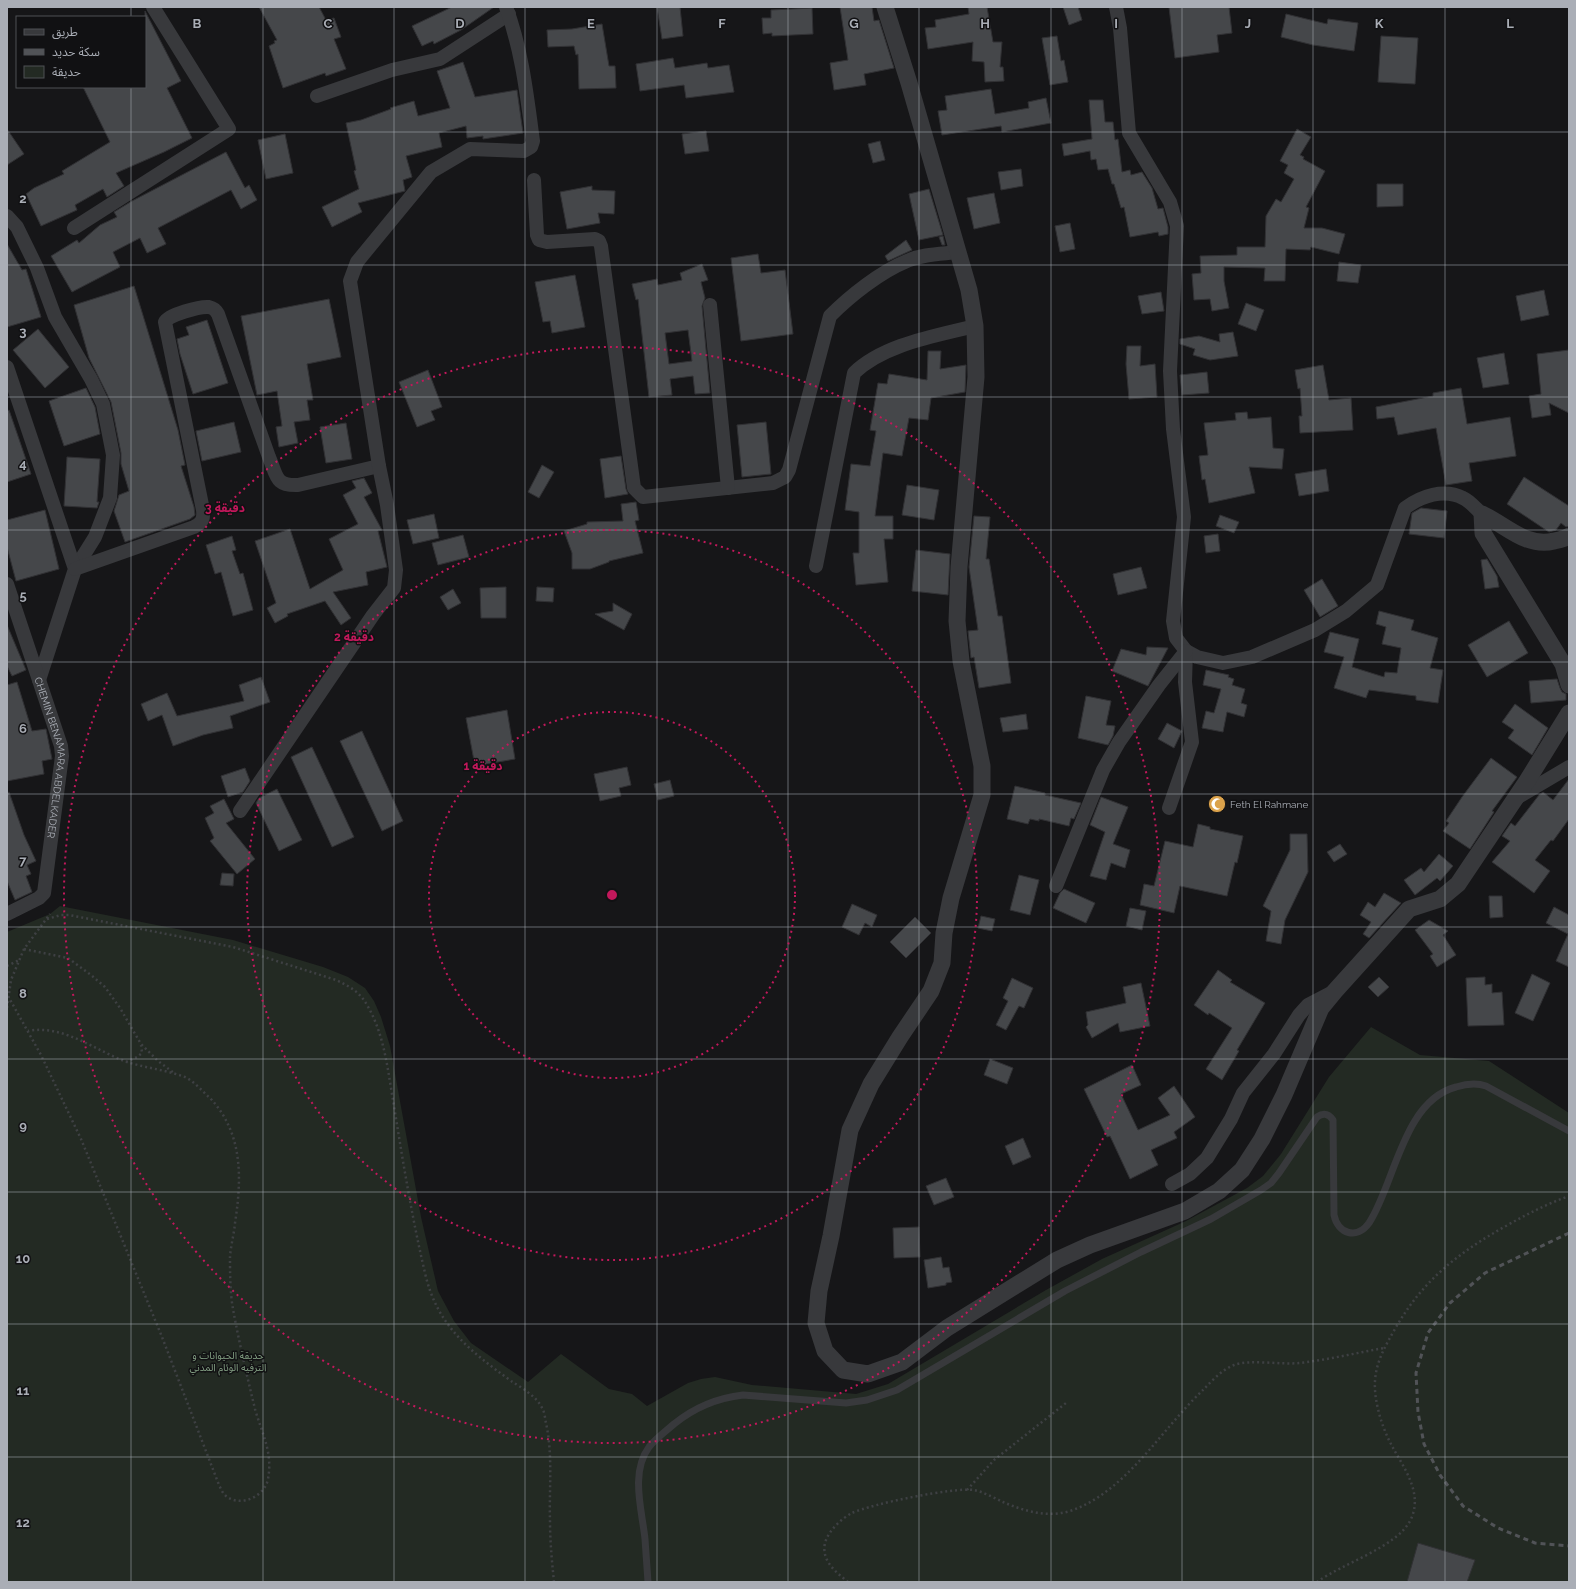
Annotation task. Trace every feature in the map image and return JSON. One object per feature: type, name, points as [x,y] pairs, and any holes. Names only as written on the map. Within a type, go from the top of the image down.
[{"type":"street","points":[[74,228],[229,129],[153,7]]},
{"type":"street","points":[[885,7],[909,83],[969,290],[975,326],[976,377],[958,567],[957,621],[961,661],[982,766],[982,795],[951,898],[944,934],[942,963],[931,991],[871,1084],[850,1130],[818,1304],[816,1323],[825,1351],[843,1370],[868,1374],[902,1362],[947,1328],[1057,1260],[1090,1245],[1185,1211],[1219,1191],[1242,1170],[1262,1139],[1284,1095],[1321,1008],[1409,909],[1440,899],[1458,884],[1569,713]]},
{"type":"street","points":[[1116,7],[1120,28],[1130,133],[1170,202],[1177,226],[1170,371],[1173,429],[1184,517],[1173,621],[1176,638],[1186,651],[1197,657],[1223,663],[1252,656],[1315,630],[1346,611],[1377,585],[1405,508],[1416,500],[1449,492],[1464,498],[1482,514],[1494,519],[1516,535],[1535,542],[1551,542],[1569,536]]},
{"type":"street","points":[[240,811],[369,622],[394,588],[396,570],[395,553],[378,466],[350,281],[357,262],[431,172],[470,149],[524,151],[531,147],[533,141],[523,71],[508,10],[440,59],[392,70],[317,96]]},
{"type":"street","points":[[534,180],[537,235],[539,240],[547,242],[595,239],[599,241],[602,246],[634,488],[643,497],[773,483],[786,477],[830,316],[847,298],[888,271],[907,261],[921,257],[958,252]]},
{"type":"street","points":[[7,216],[17,227],[37,268],[55,317],[91,379],[103,404],[113,455],[110,498],[95,537],[75,569],[39,680]]},
{"type":"street","points":[[710,306],[728,488]]},
{"type":"street","points":[[75,569],[194,527],[201,523],[204,517],[164,322],[169,317],[192,310],[210,307],[215,309],[278,480],[286,486],[298,485],[378,466]]},
{"type":"street","points":[[816,566],[854,373],[862,365],[894,348],[975,326]]},
{"type":"street","points":[[7,367],[75,569]]},
{"type":"street","points":[[1482,514],[1483,533],[1566,659],[1569,685]]},
{"type":"street","name":"CHEMIN BENAMARA ABDELKADER","points":[[7,584],[61,746],[62,756],[44,893],[39,898],[8,912]]},
{"type":"street","points":[[1169,808],[1192,742],[1185,682],[1186,651]]},
{"type":"street","points":[[1056,886],[1111,756],[1158,685],[1186,651]]},
{"type":"street","points":[[1514,799],[1569,767]]},
{"type":"street","points":[[1172,1184],[1190,1174],[1207,1158],[1231,1119],[1243,1093],[1274,1054],[1299,1015],[1308,1005],[1335,991]]},
{"type":"lane","points":[[648,1582],[645,1539],[639,1499],[641,1466],[650,1447],[658,1438],[688,1413],[704,1404],[731,1396],[743,1395],[846,1403],[867,1400],[897,1390],[1070,1288],[1211,1219],[1272,1183],[1316,1117],[1321,1114],[1331,1116],[1333,1120],[1334,1215],[1338,1226],[1343,1231],[1349,1233],[1356,1233],[1363,1229],[1376,1210],[1410,1127],[1421,1111],[1439,1095],[1450,1088],[1473,1084],[1486,1086],[1569,1130]]},
{"type":"path","points":[[7,1008],[11,980],[24,949],[50,914]]},
{"type":"path","points":[[47,919],[61,915],[69,915],[233,947],[336,980],[360,994],[368,1005],[384,1048],[414,1219],[425,1274],[433,1298],[446,1322],[462,1342],[532,1396],[543,1410],[548,1431],[550,1451],[550,1522],[554,1582]]},
{"type":"path","points":[[24,949],[68,958],[86,971],[105,987],[120,1008],[141,1044],[158,1061],[176,1075]]},
{"type":"path","points":[[7,966],[20,960]]},
{"type":"path","points":[[8,996],[41,1054],[81,1139],[162,1337],[219,1485],[225,1496],[238,1501],[247,1500],[260,1494],[266,1486],[269,1472],[268,1449],[256,1409],[232,1307],[230,1255],[236,1221],[239,1172],[237,1155],[231,1130],[220,1109],[194,1083],[185,1078],[126,1062],[92,1045],[47,1029],[28,1031]]},
{"type":"path","points":[[126,1062],[142,1053],[141,1044]]},
{"type":"path","points":[[1317,1582],[1328,1574],[1390,1542],[1407,1527],[1412,1518],[1415,1496],[1413,1489],[1405,1468],[1385,1430],[1378,1410],[1374,1391],[1376,1368],[1384,1348],[1414,1299],[1428,1282],[1459,1255],[1486,1237],[1539,1208],[1569,1196]]},
{"type":"path","points":[[848,1582],[827,1562],[825,1552],[826,1542],[832,1530],[851,1513],[872,1506],[966,1490],[974,1490],[986,1494],[1031,1512],[1049,1514],[1069,1511],[1096,1498],[1119,1480],[1195,1397],[1217,1377],[1234,1365],[1248,1362],[1280,1364],[1306,1362],[1384,1348]]},
{"type":"path","points":[[966,1490],[1002,1452],[1066,1403]]},
{"type":"green space","name":"حديقة الحيوانات و الترفيه الوئام المدني","points":[[60,906],[233,940],[323,967],[348,977],[365,988],[374,1001],[381,1017],[390,1046],[421,1217],[438,1291],[454,1321],[471,1343],[528,1382],[561,1354],[609,1389],[632,1394],[647,1406],[688,1383],[715,1377],[752,1385],[856,1394],[888,1384],[1046,1290],[1102,1259],[1186,1221],[1247,1188],[1263,1176],[1281,1154],[1329,1077],[1371,1027],[1420,1055],[1489,1061],[1569,1113],[1569,1582],[7,1582],[7,932],[50,914]]},
{"type":"building","points":[[259,7],[319,7],[326,20],[334,18],[341,37],[334,39],[346,69],[326,76],[325,73],[283,88],[269,46],[277,40]]},
{"type":"building","points":[[452,7],[494,7],[461,30],[434,44],[433,41],[422,46],[412,26]]},
{"type":"building","points":[[657,7],[680,7],[683,36],[662,39]]},
{"type":"building","points":[[840,7],[872,7],[874,21],[879,20],[894,68],[864,74],[866,85],[834,90],[830,63],[848,60]]},
{"type":"building","points":[[968,7],[987,7],[993,42],[1002,42],[1000,67],[1003,67],[1004,81],[985,82],[984,62],[972,61],[973,42],[928,49],[925,28],[936,27],[935,20],[969,14]]},
{"type":"building","points":[[1063,7],[1078,7],[1082,20],[1069,25]]},
{"type":"building","points":[[1169,7],[1229,7],[1232,33],[1217,35],[1219,52],[1175,58]]},
{"type":"building","points":[[812,8],[813,34],[772,36],[772,33],[763,34],[762,18],[771,18],[771,10]]},
{"type":"building","points":[[145,11],[181,81],[167,88],[192,138],[116,173],[124,186],[107,197],[103,189],[75,205],[77,210],[41,226],[26,194],[34,188],[64,174],[62,171],[110,142],[83,88],[146,88]]},
{"type":"building","points":[[1286,14],[1327,24],[1328,19],[1358,23],[1354,51],[1313,45],[1281,37]]},
{"type":"building","points":[[602,24],[609,66],[615,66],[616,88],[579,89],[578,54],[576,55],[574,46],[548,47],[547,30],[572,29]]},
{"type":"building","points":[[1057,36],[1061,61],[1064,60],[1068,82],[1050,85],[1042,38]]},
{"type":"building","points":[[1381,36],[1418,38],[1415,84],[1378,82]]},
{"type":"building","points":[[673,58],[675,68],[707,63],[708,68],[729,65],[734,92],[686,98],[684,85],[640,91],[636,64]]},
{"type":"building","points":[[463,62],[475,97],[517,90],[523,133],[483,139],[483,136],[467,138],[466,126],[439,133],[442,147],[406,156],[412,177],[403,180],[405,191],[358,203],[362,212],[332,227],[322,207],[359,189],[354,171],[356,170],[346,123],[361,120],[391,109],[390,108],[414,101],[418,116],[450,108],[437,71]]},
{"type":"building","points":[[991,89],[995,114],[1029,108],[1028,102],[1046,98],[1051,123],[1002,132],[1001,126],[942,135],[938,111],[947,110],[945,96]]},
{"type":"building","points":[[1089,100],[1103,100],[1105,122],[1113,122],[1115,140],[1118,139],[1122,172],[1130,170],[1131,175],[1142,172],[1152,188],[1158,209],[1163,208],[1168,227],[1168,234],[1159,236],[1158,232],[1130,237],[1124,207],[1121,208],[1108,169],[1098,170],[1096,159],[1091,160],[1090,151],[1064,156],[1062,144],[1092,139]]},
{"type":"building","points":[[7,129],[24,154],[7,165]]},
{"type":"building","points":[[1297,129],[1311,137],[1300,155],[1304,157],[1303,159],[1325,171],[1306,207],[1309,208],[1304,228],[1322,228],[1345,234],[1339,254],[1311,247],[1310,250],[1286,249],[1285,281],[1264,281],[1265,268],[1224,267],[1224,281],[1229,308],[1212,311],[1210,299],[1194,300],[1192,274],[1201,273],[1200,256],[1237,255],[1237,247],[1265,247],[1266,216],[1276,199],[1281,202],[1294,179],[1284,173],[1288,165],[1280,161]]},
{"type":"building","points":[[706,131],[709,151],[685,154],[682,134]]},
{"type":"building","points":[[285,134],[293,173],[266,179],[258,140]]},
{"type":"building","points":[[880,141],[885,160],[873,163],[868,144]]},
{"type":"building","points":[[226,152],[245,188],[249,185],[257,200],[241,209],[231,190],[158,228],[166,244],[147,253],[140,238],[113,252],[120,267],[72,292],[51,256],[77,240],[79,243],[100,225],[117,217],[114,212],[132,201]]},
{"type":"building","points":[[1021,169],[1023,186],[1001,190],[998,172]]},
{"type":"building","points":[[1377,184],[1403,184],[1403,206],[1377,207]]},
{"type":"building","points":[[592,186],[592,190],[615,191],[614,214],[598,213],[600,223],[567,229],[560,192]]},
{"type":"building","points":[[929,189],[943,235],[919,240],[909,194]]},
{"type":"building","points":[[994,193],[1000,223],[974,229],[967,198]]},
{"type":"building","points":[[1070,223],[1075,249],[1060,252],[1055,226]]},
{"type":"building","points":[[943,236],[945,245],[942,245],[939,237]]},
{"type":"building","points":[[906,240],[912,250],[888,261],[885,256]]},
{"type":"building","points":[[7,244],[22,270],[26,269],[41,317],[7,327]]},
{"type":"building","points":[[758,254],[761,273],[785,270],[793,334],[741,341],[731,258]]},
{"type":"building","points":[[1339,262],[1361,265],[1358,283],[1337,281]]},
{"type":"building","points":[[702,264],[708,280],[701,282],[705,298],[702,306],[710,393],[695,394],[693,376],[670,379],[672,395],[649,397],[638,299],[636,300],[632,284],[657,279],[658,285],[682,280],[680,273]],"holes":[[[688,330],[692,361],[669,364],[665,333]]]},
{"type":"building","points":[[575,275],[585,327],[552,333],[550,321],[543,322],[535,282]]},
{"type":"building","points":[[134,286],[178,430],[185,465],[181,466],[194,507],[195,515],[190,519],[125,542],[114,511],[119,495],[129,491],[121,464],[121,453],[111,402],[89,358],[74,305]]},
{"type":"building","points":[[1544,290],[1549,315],[1521,321],[1516,296]]},
{"type":"building","points":[[1161,292],[1164,311],[1142,314],[1138,296]]},
{"type":"building","points":[[329,299],[341,357],[307,364],[313,400],[307,400],[310,420],[294,422],[298,443],[279,447],[276,427],[282,426],[277,391],[257,395],[241,316]]},
{"type":"building","points":[[1246,303],[1264,310],[1256,331],[1238,324]]},
{"type":"building","points":[[207,320],[228,383],[193,394],[180,354],[177,339],[189,335],[186,327]]},
{"type":"building","points":[[38,329],[69,367],[45,388],[13,350]]},
{"type":"building","points":[[1233,332],[1238,356],[1210,360],[1193,355],[1195,349],[1180,344],[1180,339],[1199,336],[1220,342],[1219,334]]},
{"type":"building","points":[[1127,346],[1141,346],[1140,366],[1155,364],[1157,397],[1129,399],[1126,364]]},
{"type":"building","points":[[1569,350],[1569,413],[1549,403],[1551,415],[1532,418],[1529,396],[1541,394],[1537,354]]},
{"type":"building","points":[[928,351],[941,351],[940,369],[966,365],[965,392],[931,398],[928,420],[909,418],[902,456],[883,453],[875,516],[893,516],[893,539],[884,539],[888,582],[856,585],[853,553],[859,553],[859,512],[845,510],[851,464],[870,466],[876,431],[870,430],[878,383],[887,384],[889,374],[927,380]]},
{"type":"building","points":[[1504,353],[1509,384],[1483,388],[1477,358]]},
{"type":"building","points":[[1323,365],[1329,400],[1351,398],[1353,430],[1300,433],[1299,416],[1302,416],[1300,388],[1298,389],[1295,370]]},
{"type":"building","points":[[428,370],[442,407],[431,411],[435,420],[417,427],[399,382]]},
{"type":"building","points":[[1207,372],[1209,393],[1182,395],[1180,375]]},
{"type":"building","points":[[86,388],[95,407],[100,434],[64,446],[49,401]]},
{"type":"building","points":[[1461,388],[1467,424],[1510,417],[1516,456],[1469,463],[1472,481],[1446,485],[1436,428],[1398,435],[1394,417],[1377,419],[1376,407],[1433,396],[1433,393]]},
{"type":"building","points":[[9,410],[31,474],[7,482],[7,411]]},
{"type":"building","points":[[1247,412],[1248,419],[1271,417],[1273,448],[1284,449],[1282,469],[1249,467],[1255,493],[1209,503],[1205,479],[1202,480],[1199,456],[1208,455],[1204,423],[1236,420],[1235,413]]},
{"type":"building","points":[[234,422],[241,452],[202,461],[196,431]]},
{"type":"building","points":[[766,422],[771,474],[742,477],[737,425]]},
{"type":"building","points":[[346,423],[352,459],[326,463],[320,427]]},
{"type":"building","points":[[621,456],[628,494],[605,498],[600,459]]},
{"type":"building","points":[[67,457],[100,459],[97,502],[99,502],[97,508],[64,506]]},
{"type":"building","points":[[542,465],[554,472],[539,498],[528,492]]},
{"type":"building","points":[[1326,469],[1329,491],[1299,496],[1295,474]]},
{"type":"building","points":[[1524,477],[1569,506],[1569,526],[1566,527],[1561,523],[1556,530],[1549,532],[1507,504]]},
{"type":"building","points":[[364,478],[372,493],[364,497],[382,530],[378,531],[387,567],[366,572],[368,585],[333,592],[351,618],[341,625],[325,601],[287,614],[288,616],[275,623],[267,608],[276,603],[255,541],[290,529],[310,589],[343,570],[329,539],[358,524],[343,495],[356,488],[352,481]]},
{"type":"building","points":[[907,485],[939,490],[934,520],[902,515]]},
{"type":"building","points":[[636,502],[639,520],[635,521],[643,553],[609,561],[590,569],[572,569],[572,553],[564,531],[587,524],[587,522],[623,521],[621,504]]},
{"type":"building","points":[[1421,508],[1447,511],[1444,538],[1409,534],[1412,513]]},
{"type":"building","points":[[45,510],[59,569],[16,581],[7,547],[7,520]]},
{"type":"building","points":[[434,514],[439,538],[413,544],[407,520]]},
{"type":"building","points":[[1220,515],[1239,522],[1234,533],[1216,526]]},
{"type":"building","points":[[974,516],[990,517],[986,559],[989,559],[998,616],[1002,616],[1011,683],[979,688],[974,657],[971,658],[968,631],[978,630],[969,567]]},
{"type":"building","points":[[1218,534],[1220,551],[1206,553],[1204,536]]},
{"type":"building","points":[[463,535],[469,557],[438,565],[432,543]]},
{"type":"building","points":[[232,536],[236,550],[232,551],[240,574],[243,573],[253,610],[233,616],[221,572],[215,574],[206,545]]},
{"type":"building","points":[[916,550],[950,554],[948,595],[912,591]]},
{"type":"building","points":[[1487,559],[1497,576],[1499,587],[1485,589],[1481,560]]},
{"type":"building","points":[[1141,567],[1147,588],[1118,595],[1113,574]]},
{"type":"building","points":[[1322,579],[1338,606],[1320,617],[1304,590]]},
{"type":"building","points":[[506,587],[506,618],[481,618],[480,588]]},
{"type":"building","points":[[537,587],[554,588],[553,602],[536,601]]},
{"type":"building","points":[[453,589],[461,603],[448,610],[440,597]]},
{"type":"building","points":[[613,603],[632,614],[624,630],[595,614],[613,611]]},
{"type":"building","points":[[1379,611],[1414,620],[1411,630],[1438,638],[1430,668],[1443,670],[1438,703],[1416,700],[1416,696],[1369,690],[1366,698],[1334,688],[1344,657],[1324,652],[1330,632],[1359,639],[1352,667],[1384,677],[1385,672],[1397,673],[1401,648],[1382,644],[1386,627],[1376,624]]},
{"type":"building","points":[[1509,621],[1528,653],[1487,677],[1468,645]]},
{"type":"building","points":[[7,625],[26,670],[12,676],[7,666]]},
{"type":"building","points":[[1147,647],[1168,648],[1148,686],[1112,671],[1121,649],[1146,655]]},
{"type":"building","points":[[1206,670],[1229,675],[1228,677],[1234,679],[1232,685],[1245,689],[1241,703],[1247,705],[1244,717],[1227,712],[1223,732],[1202,728],[1206,711],[1214,713],[1221,689],[1203,685]]},
{"type":"building","points":[[261,677],[270,702],[230,716],[233,728],[203,735],[173,746],[162,715],[148,721],[141,704],[167,693],[177,716],[244,701],[239,685]]},
{"type":"building","points":[[1557,679],[1562,692],[1566,694],[1566,700],[1531,703],[1529,681]]},
{"type":"building","points":[[17,682],[32,731],[46,729],[52,759],[42,761],[44,774],[7,781],[7,685]]},
{"type":"building","points":[[1086,696],[1111,701],[1106,725],[1115,726],[1113,736],[1108,745],[1078,738]]},
{"type":"building","points":[[1515,704],[1548,728],[1532,755],[1508,738],[1514,730],[1502,722]]},
{"type":"building","points":[[507,710],[515,759],[475,766],[466,718]]},
{"type":"building","points":[[1026,714],[1028,729],[1003,732],[1000,718]]},
{"type":"building","points":[[1167,723],[1182,731],[1174,748],[1158,739]]},
{"type":"building","points":[[362,731],[403,821],[382,831],[340,741]]},
{"type":"building","points":[[312,747],[354,837],[332,847],[291,757]]},
{"type":"building","points":[[1491,758],[1517,777],[1492,811],[1494,812],[1470,849],[1443,831],[1449,823],[1446,821]]},
{"type":"building","points":[[627,767],[631,785],[619,788],[621,796],[600,801],[594,774]]},
{"type":"building","points":[[245,768],[250,781],[243,792],[228,797],[221,776]]},
{"type":"building","points":[[1569,779],[1569,819],[1553,841],[1551,840],[1535,860],[1550,871],[1534,893],[1492,862],[1510,841],[1502,836],[1511,823],[1515,826],[1543,792],[1553,800]]},
{"type":"building","points":[[670,780],[674,796],[658,800],[654,784]]},
{"type":"building","points":[[1015,786],[1045,793],[1045,795],[1081,803],[1074,819],[1071,818],[1069,826],[1039,819],[1039,821],[1030,819],[1028,824],[1007,819]]},
{"type":"building","points":[[277,789],[302,840],[279,851],[256,803],[259,798]]},
{"type":"building","points":[[9,792],[24,835],[36,861],[27,865],[31,874],[26,876],[32,892],[15,900],[7,881],[7,793]]},
{"type":"building","points":[[1101,797],[1128,807],[1113,844],[1130,850],[1125,868],[1111,863],[1106,880],[1090,876],[1105,832],[1090,825]]},
{"type":"building","points":[[224,799],[234,819],[226,823],[255,859],[237,874],[210,841],[214,838],[205,818],[214,813],[210,806]]},
{"type":"building","points":[[1198,824],[1210,827],[1210,829],[1243,836],[1227,896],[1180,886],[1174,913],[1140,905],[1144,884],[1154,886],[1165,841],[1193,847]]},
{"type":"building","points":[[1290,834],[1307,834],[1308,872],[1285,920],[1281,944],[1266,941],[1271,911],[1263,906],[1290,850]]},
{"type":"building","points":[[1340,844],[1347,854],[1334,862],[1327,852]]},
{"type":"building","points":[[1439,854],[1453,866],[1440,881],[1437,878],[1415,895],[1404,880],[1421,868],[1424,872]]},
{"type":"building","points":[[222,873],[234,874],[233,886],[220,885]]},
{"type":"building","points":[[1019,875],[1039,880],[1030,915],[1010,910]]},
{"type":"building","points":[[1064,889],[1095,903],[1086,923],[1053,908],[1060,893]]},
{"type":"building","points":[[1384,893],[1401,903],[1369,938],[1363,934],[1371,922],[1360,915],[1368,902],[1375,907]]},
{"type":"building","points":[[1489,896],[1502,896],[1503,917],[1490,918]]},
{"type":"building","points":[[852,904],[877,915],[872,927],[865,923],[859,935],[842,927]]},
{"type":"building","points":[[1554,907],[1569,915],[1569,967],[1556,961],[1568,934],[1546,923]]},
{"type":"building","points":[[1130,908],[1146,911],[1142,930],[1126,926]]},
{"type":"building","points":[[981,916],[995,919],[992,931],[978,928]]},
{"type":"building","points":[[915,917],[931,933],[906,958],[890,942]]},
{"type":"building","points":[[1429,920],[1448,931],[1443,935],[1456,955],[1437,967],[1430,956],[1433,954],[1415,930]]},
{"type":"building","points":[[1218,970],[1232,980],[1230,982],[1265,1003],[1237,1050],[1239,1051],[1222,1080],[1206,1069],[1232,1028],[1209,1013],[1208,1015],[1194,1005]]},
{"type":"building","points":[[1532,974],[1550,983],[1533,1021],[1515,1013]]},
{"type":"building","points":[[1379,977],[1389,987],[1378,997],[1368,987]]},
{"type":"building","points":[[1485,977],[1485,985],[1492,984],[1492,993],[1502,992],[1504,1025],[1468,1026],[1466,978]]},
{"type":"building","points":[[1012,978],[1033,988],[1024,1008],[1019,1006],[1006,1030],[996,1025],[1008,1001],[1003,998]]},
{"type":"building","points":[[1141,983],[1150,1026],[1120,1032],[1118,1023],[1092,1038],[1086,1027],[1088,1025],[1086,1012],[1126,1003],[1123,987]]},
{"type":"building","points":[[990,1059],[1013,1068],[1007,1084],[984,1075]]},
{"type":"building","points":[[1132,1065],[1141,1085],[1121,1094],[1138,1130],[1170,1115],[1158,1098],[1174,1086],[1195,1117],[1174,1132],[1177,1138],[1151,1150],[1158,1165],[1130,1179],[1110,1136],[1107,1137],[1084,1089]]},
{"type":"building","points":[[1023,1138],[1031,1157],[1013,1165],[1005,1146]]},
{"type":"building","points":[[946,1178],[954,1197],[934,1205],[926,1186]]},
{"type":"building","points":[[919,1227],[920,1257],[894,1258],[893,1228]]},
{"type":"building","points":[[941,1257],[943,1268],[949,1267],[952,1282],[946,1283],[946,1285],[928,1288],[924,1260]]},
{"type":"building","points":[[1418,1543],[1475,1560],[1467,1582],[1407,1582]]},
{"type":"railway","points":[[1569,1233],[1485,1273],[1450,1303],[1428,1333],[1416,1373],[1418,1412],[1424,1444],[1440,1475],[1463,1506],[1498,1528],[1535,1543],[1569,1546]]},
{"type":"place","name":"Feth El Rahmane","points":[[1217,804]]}]
